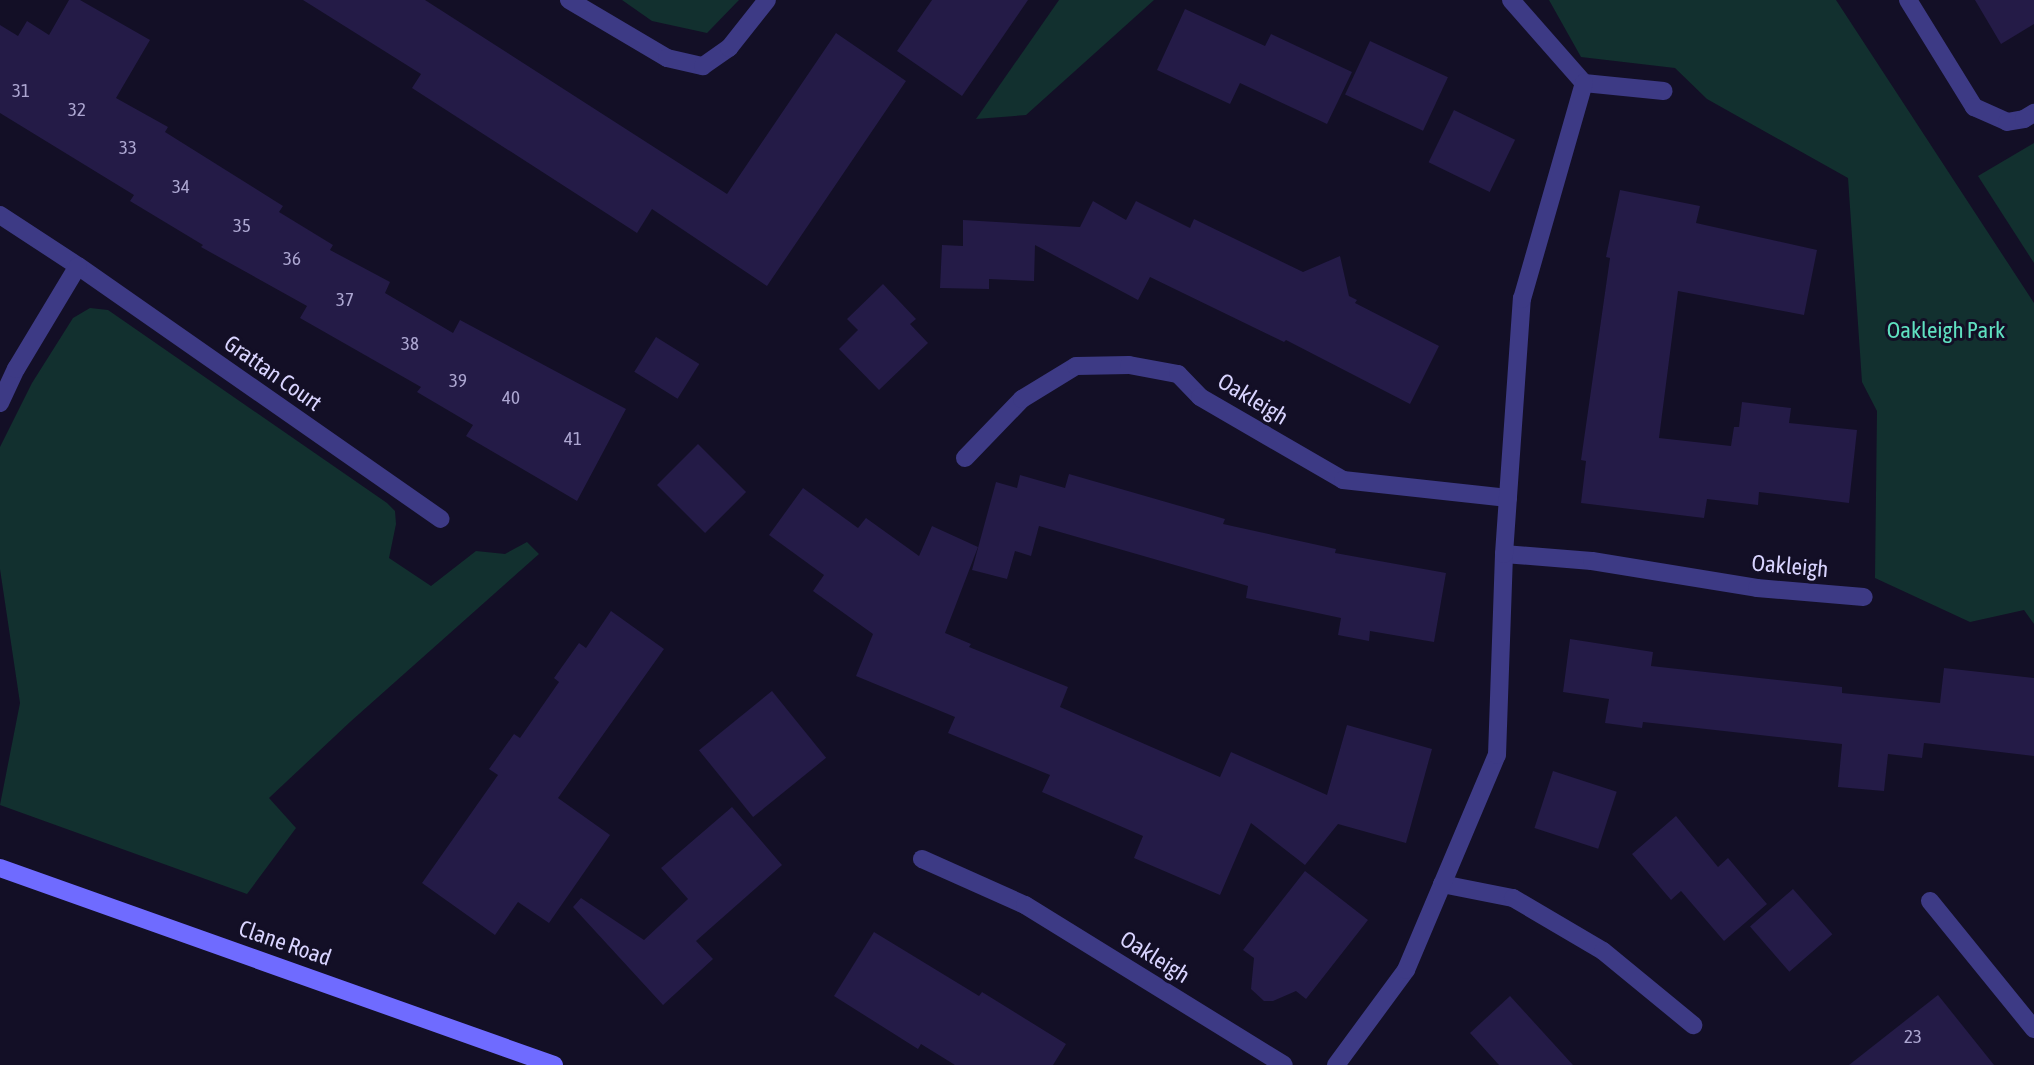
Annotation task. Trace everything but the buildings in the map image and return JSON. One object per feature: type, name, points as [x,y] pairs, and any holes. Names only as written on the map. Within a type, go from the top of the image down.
[{"type":"main road","name":"Clane Road","points":[[0,868],[554,1065]]},
{"type":"street","points":[[569,0],[667,58],[703,66],[729,48],[767,0]]},
{"type":"street","points":[[1511,0],[1584,83],[1664,90]]},
{"type":"street","points":[[1908,0],[1974,107],[2007,122],[2024,119],[2034,113]]},
{"type":"street","points":[[1336,1065],[1406,970],[1497,755],[1504,554],[1522,299],[1584,83]]},
{"type":"street","name":"Grattan Court","points":[[0,215],[78,265],[440,519]]},
{"type":"street","points":[[0,403],[16,369],[78,265]]},
{"type":"street","name":"Oakleigh","points":[[965,458],[1021,400],[1076,366],[1129,365],[1178,374],[1200,397],[1343,480],[1508,498]]},
{"type":"street","name":"Oakleigh","points":[[1504,554],[1592,561],[1758,589],[1864,597]]},
{"type":"street","name":"Oakleigh","points":[[922,859],[1025,905],[1284,1065]]},
{"type":"street","points":[[1442,884],[1513,898],[1603,951],[1693,1025]]},
{"type":"street","points":[[1930,901],[2034,1029]]},
{"type":"green space","points":[[622,0],[739,0],[707,33],[652,21]]},
{"type":"green space","points":[[1059,0],[1154,0],[1026,115],[976,119]]},
{"type":"green space","name":"Oakleigh Park","points":[[1549,0],[1836,0],[2034,303],[2034,624],[2024,610],[1970,622],[1875,578],[1877,411],[1862,382],[1848,178],[1707,99],[1675,68],[1581,57]]},
{"type":"green space","points":[[2034,143],[2034,263],[1978,176]]},
{"type":"green space","points":[[90,308],[108,310],[387,503],[395,511],[396,524],[389,558],[431,586],[476,551],[505,554],[527,542],[539,554],[269,798],[296,828],[247,894],[0,805],[20,703],[0,569],[0,447],[32,383],[73,318]]}]
